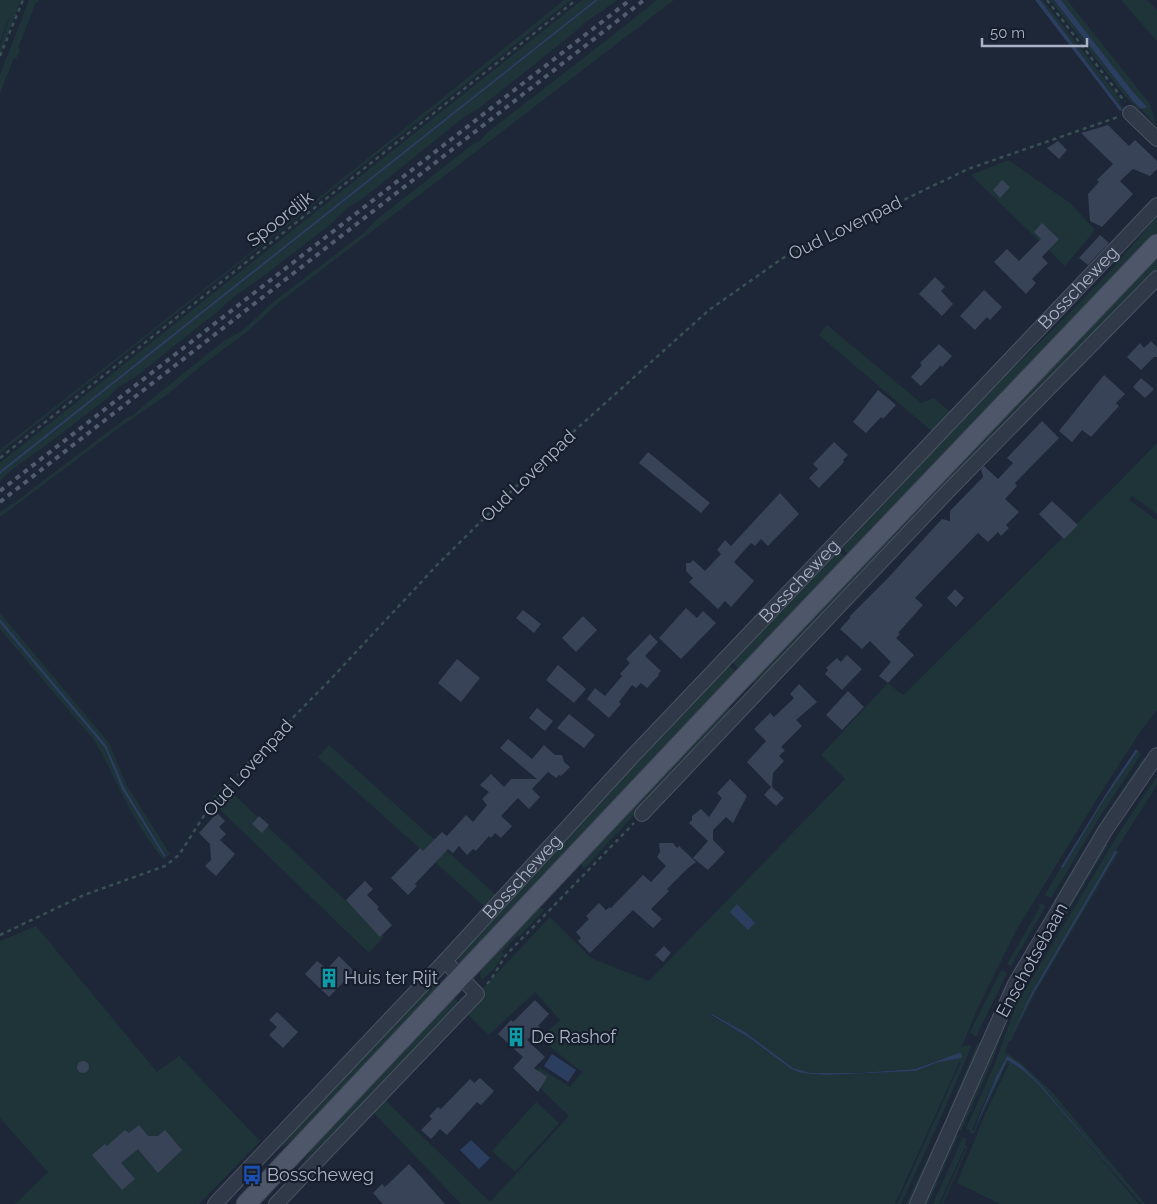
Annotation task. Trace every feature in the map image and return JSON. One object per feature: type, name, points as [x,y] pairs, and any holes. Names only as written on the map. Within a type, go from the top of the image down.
[{"type":"main road","name":"Bosscheweg","points":[[246,1204],[1157,244]]},
{"type":"street","points":[[1130,113],[1157,138]]},
{"type":"street","name":"Bosscheweg","points":[[215,1204],[445,962],[630,759],[1157,205]]},
{"type":"street","points":[[642,814],[951,488],[1157,278]]},
{"type":"street","points":[[732,690],[747,705]]},
{"type":"street","name":"Enschotsebaan","points":[[917,1204],[1015,984],[1105,831],[1157,755]]},
{"type":"street","points":[[276,1204],[477,994],[445,962]]},
{"type":"path","points":[[0,56],[23,0]]},
{"type":"path","name":"Spoordijk","points":[[0,458],[576,0]]},
{"type":"path","points":[[1047,0],[1123,98],[1130,113]]},
{"type":"path","name":"Oud Lovenpad","points":[[0,935],[84,895],[165,866],[179,855],[205,814],[248,763],[438,564],[553,450],[709,310],[783,258],[968,169],[1130,113]]},
{"type":"path","points":[[477,994],[492,978],[504,956],[642,814]]},
{"type":"green space","points":[[0,0],[21,0],[0,55],[0,46],[12,11],[0,41]]},
{"type":"green space","points":[[29,0],[39,0],[38,3],[36,2],[18,48],[20,50],[16,59],[14,58],[0,93],[0,75]]},
{"type":"green space","points":[[564,0],[571,0],[0,453],[0,450],[274,234]]},
{"type":"green space","points":[[582,0],[595,0],[0,471],[0,463]]},
{"type":"green space","points":[[598,0],[617,0],[581,26],[478,109],[464,117],[361,200],[348,207],[332,223],[235,296],[134,378],[118,387],[108,398],[10,471],[0,481],[0,474]]},
{"type":"green space","points":[[657,0],[674,0],[277,304],[248,331],[201,366],[168,394],[120,427],[0,517],[0,512],[20,499],[125,419],[135,414],[225,340],[242,331],[272,303],[365,232],[376,220],[473,144],[480,141],[488,132]]},
{"type":"green space","points":[[1040,0],[1043,0],[1120,99],[1119,102],[1126,110],[1120,111],[1123,110],[1122,108]]},
{"type":"green space","points":[[1050,0],[1054,0],[1141,109],[1138,109],[1125,96]]},
{"type":"green space","points":[[1061,0],[1067,0],[1150,104],[1157,127],[1141,109],[1146,106]]},
{"type":"green space","points":[[1121,0],[1147,0],[1157,10],[1157,41]]},
{"type":"green space","points":[[1008,160],[1070,203],[1095,230],[1065,266],[971,175]]},
{"type":"green space","points":[[1157,215],[1157,233],[850,556],[841,547],[961,419],[1094,288]]},
{"type":"green space","points":[[1157,255],[1157,271],[915,518],[913,517],[899,535],[756,686],[752,682]]},
{"type":"green space","points":[[827,325],[921,403],[934,398],[953,415],[935,434],[819,335]]},
{"type":"green space","points":[[1157,443],[1157,514],[1132,496],[1129,500],[1157,520],[1157,710],[1140,732],[1100,794],[1017,929],[976,1012],[961,1049],[963,1046],[972,1045],[901,1204],[897,1204],[960,1061],[895,1204],[461,1204],[373,1112],[385,1100],[490,1202],[569,1116],[530,1078],[540,1068],[570,1087],[582,1072],[540,1039],[560,1020],[535,992],[489,1035],[467,1014],[483,988],[550,917],[591,958],[649,981],[845,779],[821,755],[888,683],[903,695]],"holes":[[[712,1014],[745,1032],[793,1068],[811,1073],[859,1073],[915,1069],[944,1058],[961,1058],[936,1063],[916,1071],[826,1075],[801,1073],[791,1069],[751,1039],[711,1016]]]},
{"type":"green space","points":[[838,550],[847,559],[741,671],[732,662]]},
{"type":"green space","points":[[0,613],[109,743],[127,786],[170,854],[163,859],[134,817],[93,739],[0,629],[0,623],[105,748],[122,789],[164,857],[166,855],[125,789],[106,745],[3,623],[0,619]]},
{"type":"green space","points":[[728,664],[738,674],[464,963],[459,962],[458,956],[495,917],[520,886]]},
{"type":"green space","points":[[729,708],[732,709],[584,869],[580,863]]},
{"type":"green space","points":[[329,745],[496,895],[485,907],[318,757]]},
{"type":"green space","points":[[1138,751],[1141,754],[1096,823],[1051,898],[1045,895],[1102,803]]},
{"type":"green space","points":[[1144,757],[1146,760],[1058,901],[1054,900],[1100,823]]},
{"type":"green space","points":[[1157,776],[1157,785],[1116,850],[1119,852],[1035,993],[1005,1052],[1020,1062],[1053,1093],[1145,1204],[1141,1204],[1041,1085],[1021,1065],[1005,1059],[972,1130],[974,1131],[1006,1060],[1024,1071],[1040,1086],[1139,1204],[1000,1204],[957,1183],[986,1112],[1009,1064],[1007,1063],[974,1133],[971,1134],[970,1130],[966,1129],[994,1066],[1016,1005],[1120,831]],"holes":[[[1115,852],[1117,853],[1032,996],[1011,1040],[1031,994]]]},
{"type":"green space","points":[[224,785],[384,937],[369,953],[210,800]]},
{"type":"green space","points":[[1105,845],[1108,845],[1013,1004],[991,1064],[961,1131],[957,1129],[1012,1003]]},
{"type":"green space","points":[[1040,903],[1046,906],[1011,966],[1007,964],[1040,907],[1038,906]]},
{"type":"green space","points":[[538,908],[545,909],[502,952],[504,954],[494,969],[482,980],[480,976],[481,969]]},
{"type":"green space","points":[[36,926],[157,1072],[179,1056],[260,1141],[199,1204],[15,1204],[48,1172],[0,1118],[0,941]]},
{"type":"green space","points":[[1001,970],[1007,973],[976,1037],[970,1032]]},
{"type":"green space","points":[[435,980],[442,987],[310,1125],[283,1147],[278,1142]]},
{"type":"green space","points":[[453,997],[458,1003],[298,1169],[324,1133]]},
{"type":"green space","points":[[978,1042],[982,1045],[911,1204],[906,1204],[943,1125]]},
{"type":"green space","points":[[536,1102],[559,1123],[515,1172],[492,1151]]},
{"type":"green space","points":[[954,1134],[958,1136],[928,1204],[923,1204]]},
{"type":"green space","points":[[963,1137],[967,1139],[964,1145],[967,1146],[967,1149],[943,1204],[941,1204],[965,1147],[939,1204],[933,1204]]},
{"type":"water","points":[[595,0],[598,0],[0,474],[0,471]]},
{"type":"water","points":[[1035,0],[1040,0],[1123,110],[1120,111]]},
{"type":"water","points":[[1054,0],[1061,0],[1133,92],[1147,107],[1141,109],[1132,100]]},
{"type":"water","points":[[0,619],[106,745],[125,789],[166,856],[164,857],[122,789],[105,748],[0,623]]},
{"type":"water","points":[[1136,749],[1138,751],[1102,803],[1063,868],[1061,867],[1111,786]]},
{"type":"water","points":[[1115,851],[1117,852],[1032,996],[1010,1040],[1031,994]]},
{"type":"water","points":[[737,904],[755,923],[748,930],[730,912]]},
{"type":"water","points":[[712,1014],[745,1032],[793,1068],[811,1073],[859,1073],[915,1069],[959,1053],[962,1056],[961,1058],[936,1063],[916,1071],[826,1075],[801,1073],[791,1069],[751,1039]]},
{"type":"water","points":[[552,1054],[576,1070],[568,1082],[544,1066]]},
{"type":"water","points":[[1007,1056],[1021,1065],[1041,1085],[1141,1204],[1040,1086],[1024,1071],[1007,1060],[973,1132]]},
{"type":"water","points":[[471,1140],[490,1158],[479,1169],[460,1150]]},
{"type":"building","points":[[1108,125],[1129,146],[1135,140],[1157,161],[1157,169],[1150,176],[1133,169],[1120,181],[1133,194],[1102,227],[1090,221],[1088,194],[1099,182],[1097,180],[1113,164],[1081,133]]},
{"type":"building","points":[[1058,141],[1067,150],[1059,159],[1047,148]]},
{"type":"building","points":[[1002,180],[1010,187],[1000,198],[993,190]]},
{"type":"building","points":[[1042,223],[1059,239],[1042,257],[1048,263],[1032,279],[1036,283],[1026,294],[994,262],[1007,249],[1019,261],[1041,239],[1034,232]]},
{"type":"building","points":[[1100,235],[1109,243],[1088,265],[1079,258]]},
{"type":"building","points":[[935,277],[945,287],[941,291],[953,304],[942,316],[919,294]]},
{"type":"building","points":[[984,290],[1002,307],[990,320],[987,317],[975,330],[960,316]]},
{"type":"building","points":[[1151,341],[1157,347],[1157,357],[1154,357],[1141,370],[1127,357],[1140,343],[1144,348]]},
{"type":"building","points":[[939,344],[952,356],[921,386],[911,377],[922,365],[920,363]]},
{"type":"building","points":[[1104,375],[1125,394],[1116,403],[1119,406],[1091,437],[1082,430],[1072,442],[1059,431]]},
{"type":"building","points":[[1141,378],[1154,389],[1145,398],[1133,387]]},
{"type":"building","points":[[878,390],[896,405],[866,433],[853,422]]},
{"type":"building","points":[[1042,421],[1059,438],[1015,483],[1017,486],[1005,499],[1019,512],[1006,525],[1009,528],[1001,536],[998,532],[988,542],[978,533],[915,598],[923,605],[898,633],[900,634],[896,638],[914,655],[888,683],[879,676],[891,662],[870,641],[862,649],[840,629],[850,616],[942,519],[950,521],[950,511],[983,477],[981,469],[984,466],[998,479],[1013,463],[1007,458]]},
{"type":"building","points":[[834,442],[848,455],[843,460],[844,462],[819,488],[809,478],[818,469],[813,464]]},
{"type":"building","points":[[648,452],[710,503],[701,513],[639,463]]},
{"type":"building","points":[[780,493],[799,514],[768,546],[761,539],[755,546],[751,543],[734,562],[754,581],[731,607],[725,601],[718,609],[689,582],[693,578],[686,571],[686,563],[690,563],[693,560],[705,571],[721,554],[717,550],[725,540],[731,546]]},
{"type":"building","points":[[1052,501],[1078,525],[1064,539],[1039,514]]},
{"type":"building","points":[[955,589],[964,598],[956,607],[947,598]]},
{"type":"building","points":[[686,608],[697,618],[703,611],[716,623],[681,659],[659,638]]},
{"type":"building","points":[[523,610],[541,624],[534,633],[516,618]]},
{"type":"building","points":[[583,616],[597,630],[576,652],[562,638]]},
{"type":"building","points":[[650,634],[658,642],[645,656],[661,671],[647,688],[641,683],[636,688],[632,685],[619,702],[621,704],[609,718],[587,699],[595,688],[605,696],[630,663],[626,659]]},
{"type":"building","points":[[847,655],[862,669],[842,690],[825,674],[828,670],[826,668],[837,658],[841,662]]},
{"type":"building","points":[[457,659],[480,678],[461,702],[438,683]]},
{"type":"building","points":[[558,665],[586,689],[574,703],[546,680]]},
{"type":"building","points":[[799,684],[817,702],[796,720],[802,726],[781,747],[785,750],[779,756],[784,761],[773,773],[772,787],[784,798],[776,806],[764,795],[771,787],[747,762],[766,741],[754,729],[770,713],[774,717],[794,698],[790,694]]},
{"type":"building","points":[[848,691],[864,707],[842,730],[826,715]]},
{"type":"building","points":[[537,708],[553,721],[545,731],[529,718]]},
{"type":"building","points":[[569,714],[595,735],[584,748],[557,728]]},
{"type":"building","points":[[508,739],[532,759],[544,745],[555,755],[562,755],[564,762],[570,767],[561,776],[559,775],[556,778],[548,772],[532,789],[540,797],[529,809],[518,798],[501,816],[512,826],[501,838],[495,833],[491,838],[489,836],[476,851],[473,849],[467,855],[459,846],[453,853],[448,849],[415,884],[417,886],[408,895],[391,878],[420,848],[423,851],[442,832],[447,836],[466,815],[473,822],[487,805],[482,799],[489,792],[480,785],[491,774],[504,787],[511,779],[537,779],[500,748]]},
{"type":"building","points":[[730,779],[747,796],[733,823],[726,817],[713,830],[713,840],[725,852],[708,870],[693,858],[708,841],[689,823],[692,820],[692,816],[701,809],[709,817],[722,798],[717,793]]},
{"type":"building","points":[[217,813],[225,821],[219,827],[226,834],[220,840],[235,854],[216,876],[205,866],[211,860],[210,844],[199,833]]},
{"type":"building","points":[[259,816],[269,825],[262,833],[252,824]]},
{"type":"building","points":[[659,843],[673,843],[677,848],[679,846],[696,862],[667,889],[669,891],[651,909],[662,919],[653,928],[633,910],[590,953],[578,941],[581,938],[576,932],[589,919],[586,916],[599,903],[606,910],[611,908],[643,875],[651,882],[666,866],[657,857],[660,852]]},
{"type":"building","points":[[365,881],[373,889],[367,895],[379,907],[377,909],[392,925],[380,937],[346,900]]},
{"type":"building","points":[[664,946],[671,953],[663,962],[655,955]]},
{"type":"building","name":"Huis ter Rijt","points":[[339,956],[354,971],[329,997],[305,974],[317,961],[327,969]]},
{"type":"building","name":"De Rashof","points":[[535,1000],[549,1014],[538,1026],[540,1027],[527,1040],[545,1057],[534,1068],[547,1077],[538,1092],[513,1068],[523,1057],[498,1034],[511,1020],[513,1022]]},
{"type":"building","points":[[277,1012],[298,1032],[283,1048],[269,1035],[277,1027],[269,1020]]},
{"type":"building","points":[[81,1061],[85,1061],[89,1067],[85,1073],[81,1073],[77,1069],[77,1065]]},
{"type":"building","points":[[480,1078],[494,1091],[481,1105],[477,1102],[447,1135],[440,1129],[431,1139],[421,1130],[432,1119],[429,1116],[438,1107],[441,1109],[470,1079],[474,1083]]},
{"type":"building","points":[[139,1125],[148,1136],[158,1136],[165,1130],[182,1150],[158,1173],[138,1149],[121,1163],[135,1179],[122,1190],[92,1155],[105,1144],[107,1146],[125,1130],[129,1133]]},
{"type":"building","points":[[409,1164],[445,1204],[383,1204],[373,1193],[382,1184],[385,1187]]},
{"type":"railway","points":[[0,491],[630,0]]},
{"type":"railway","points":[[0,502],[644,0]]},
{"type":"place","name":"Huis ter Rijt","points":[[329,978]]},
{"type":"place","name":"De Rashof","points":[[516,1037]]},
{"type":"place","name":"Bosscheweg","points":[[252,1175]]}]
